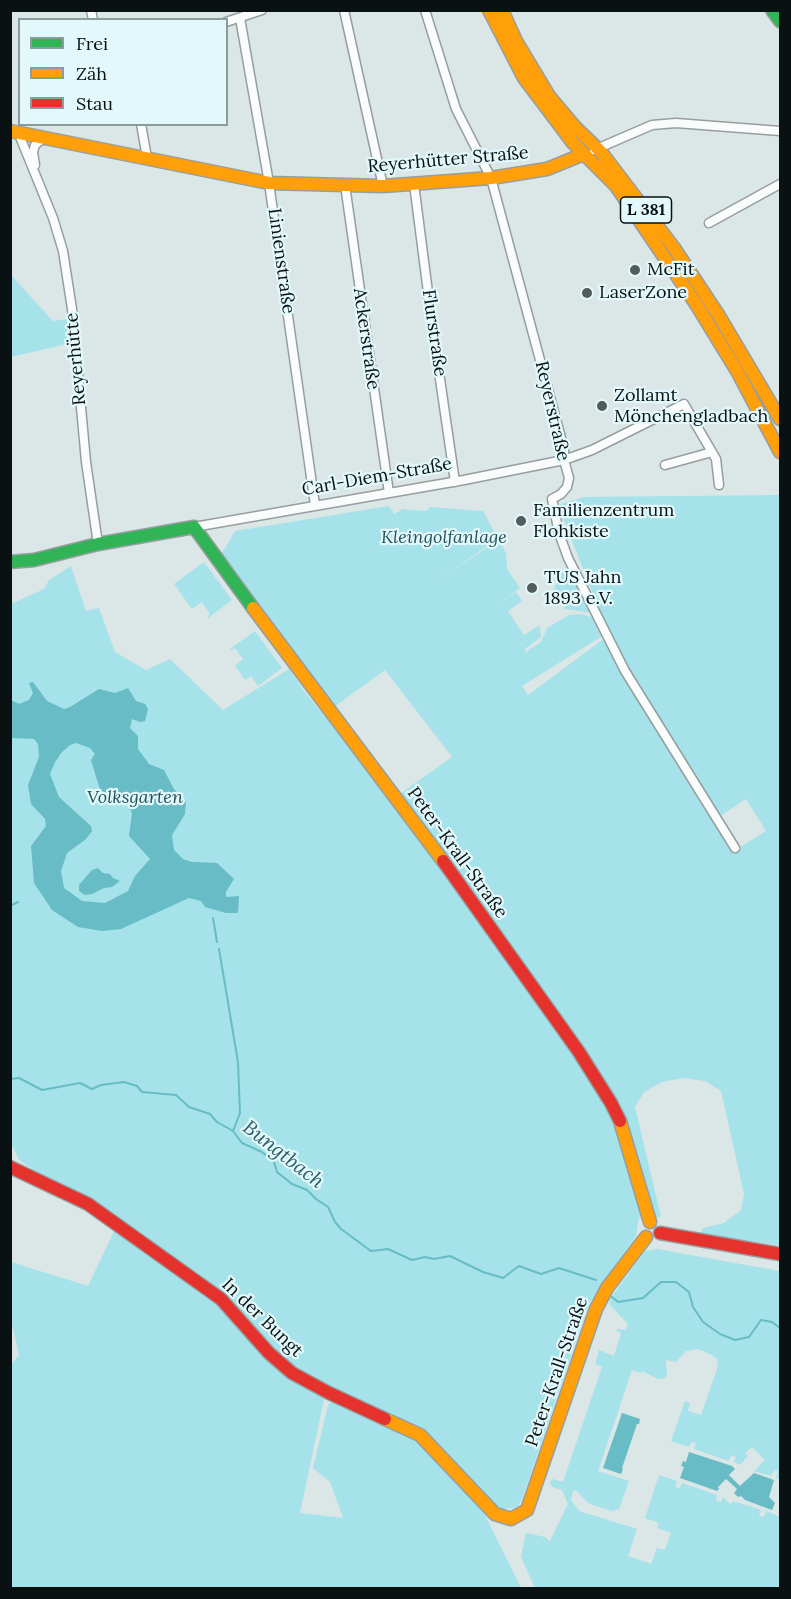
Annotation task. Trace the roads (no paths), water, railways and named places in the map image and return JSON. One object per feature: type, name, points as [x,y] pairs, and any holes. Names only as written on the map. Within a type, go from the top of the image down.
[{"type":"street","points":[[228,21],[262,10]]},
{"type":"street","points":[[344,10],[383,186]]},
{"type":"street","name":"Reyerstraße","points":[[425,10],[456,109],[491,177],[564,449],[567,487],[552,499],[559,533],[568,558],[625,671],[735,848]]},
{"type":"street","name":"L 381","points":[[489,10],[524,78],[556,123],[616,186],[696,304],[737,371],[780,452]]},
{"type":"street","name":"L 381","points":[[502,10],[516,41],[549,96],[626,183],[674,248],[719,316],[780,419]]},
{"type":"street","points":[[772,10],[780,21]]},
{"type":"street","name":"Linienstraße","points":[[240,18],[269,183],[315,505]]},
{"type":"street","name":"Reyerhütter Straße","points":[[14,132],[269,183],[383,186],[491,177],[547,169],[652,125],[676,123],[780,131]]},
{"type":"street","points":[[141,126],[147,158]]},
{"type":"street","name":"Reyerhütte","points":[[14,132],[37,177],[62,246],[68,279],[86,462],[98,544]]},
{"type":"street","name":"Reyerhütte","points":[[37,177],[33,152],[40,141],[49,138]]},
{"type":"street","name":"Flurstraße","points":[[414,184],[455,482]]},
{"type":"street","points":[[709,223],[780,184]]},
{"type":"street","name":"Ackerstraße","points":[[345,185],[389,493]]},
{"type":"street","name":"Carl-Diem-Straße","points":[[10,562],[34,560],[98,544],[455,482],[564,460],[592,450],[684,404],[716,459],[719,485]]},
{"type":"street","points":[[665,465],[712,452]]},
{"type":"street","name":"Peter-Krall-Straße","points":[[194,528],[302,676],[451,872],[579,1052],[611,1103],[621,1124],[650,1221]]},
{"type":"street","name":"In der Bungt","points":[[10,1167],[88,1204],[221,1299],[270,1353],[292,1373],[329,1393],[420,1435],[495,1514],[511,1519]]},
{"type":"street","points":[[650,1221],[658,1225],[660,1233],[653,1239],[646,1237],[643,1228],[650,1221]]},
{"type":"street","points":[[660,1233],[780,1254]]},
{"type":"street","name":"Peter-Krall-Straße","points":[[511,1519],[527,1510],[596,1309],[607,1288],[646,1237]]},
{"type":"waterway","points":[[10,906],[18,902]]},
{"type":"waterway","points":[[213,918],[217,942]]},
{"type":"waterway","points":[[219,949],[238,1062],[240,1113],[233,1131]]},
{"type":"waterway","name":"Bungtbach","points":[[10,1079],[19,1078],[42,1090],[80,1083],[92,1089],[101,1085],[124,1082],[137,1086],[142,1092],[176,1095],[189,1107],[210,1114],[217,1122],[233,1131],[242,1143],[262,1152],[274,1162],[277,1172],[292,1184],[307,1190],[328,1207],[341,1229],[371,1251],[388,1249],[412,1260],[450,1256],[483,1272],[503,1278],[519,1266],[541,1274],[559,1268],[596,1280]]},
{"type":"waterway","name":"Bungtbach","points":[[612,1297],[618,1302],[643,1298],[661,1282],[676,1282],[689,1292],[693,1307],[703,1322],[720,1334],[735,1340],[749,1337],[761,1320],[772,1322],[780,1328]]},
{"type":"place","name":"McFit","points":[[635,270]]},
{"type":"place","name":"LaserZone","points":[[587,293]]},
{"type":"place","name":"Zollamt Mönchengladbach","points":[[602,406]]},
{"type":"place","name":"Familienzentrum Flohkiste","points":[[521,521]]},
{"type":"place","name":"TUS Jahn 1893 e.V.","points":[[532,588]]},
{"type":"park label","name":"Kleingolfanlage","points":[[444,538]]},
{"type":"park label","name":"Volksgarten","points":[[135,798]]}]
